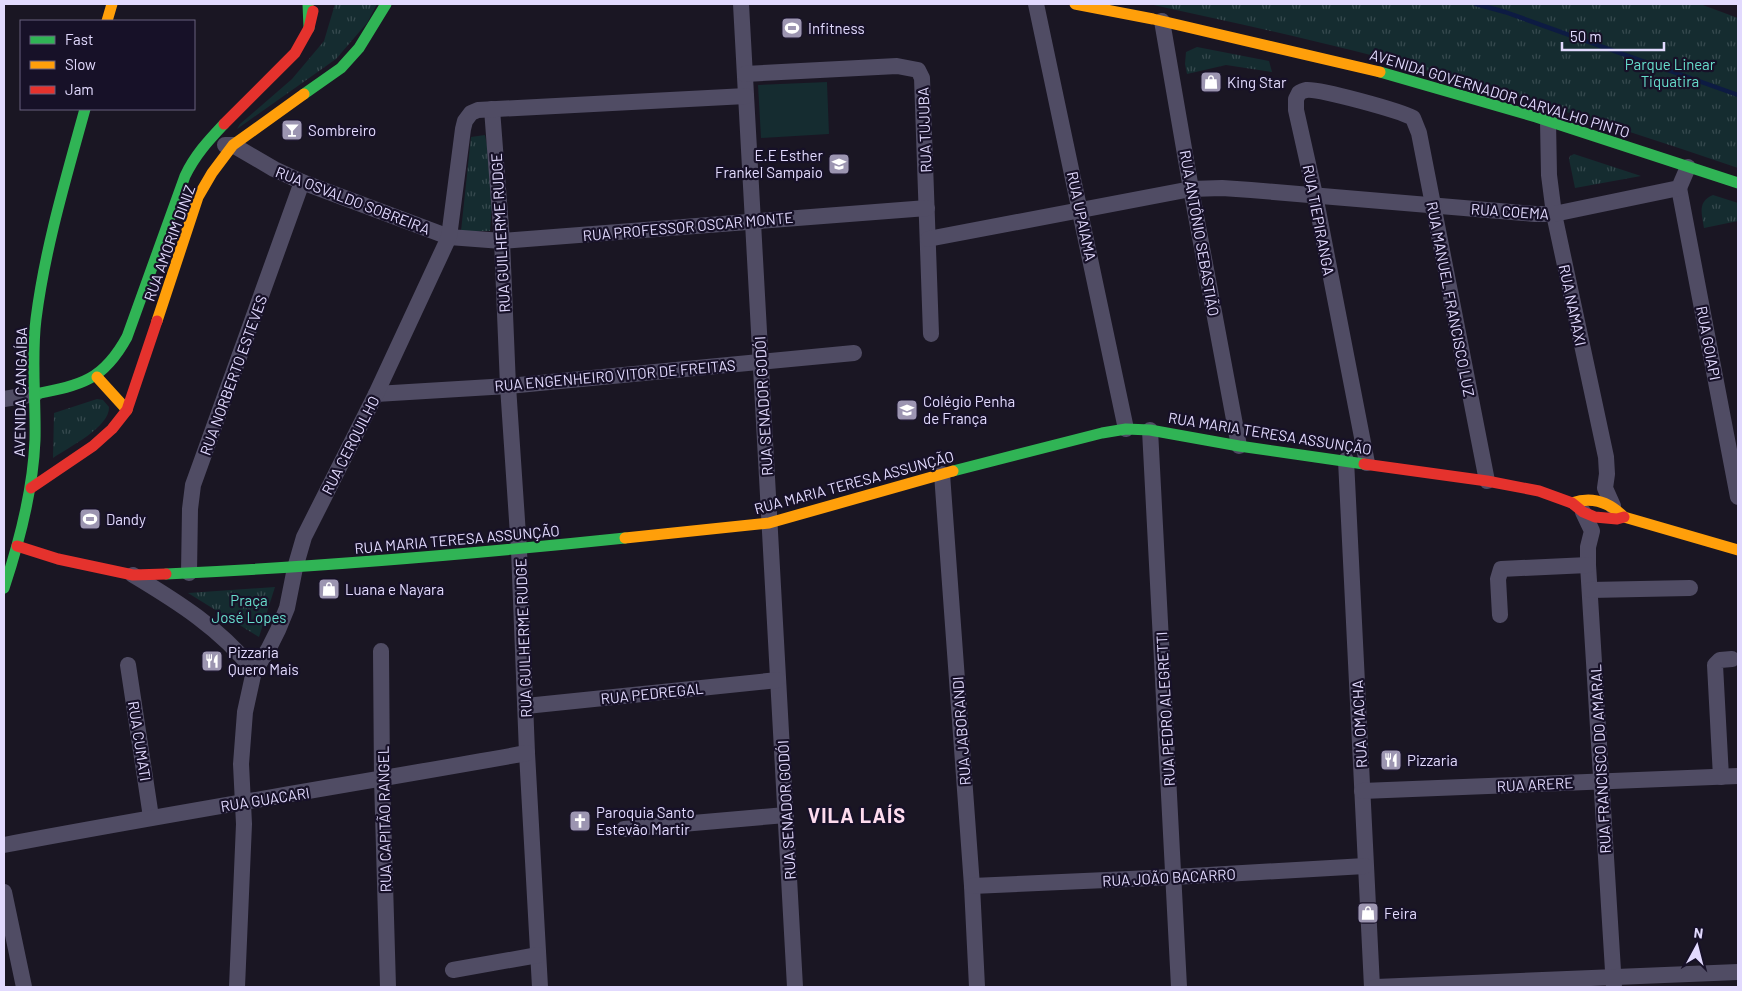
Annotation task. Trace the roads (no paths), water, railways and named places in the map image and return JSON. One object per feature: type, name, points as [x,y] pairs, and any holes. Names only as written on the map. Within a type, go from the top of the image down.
[{"type":"street","points":[[107,20],[112,4]]},
{"type":"street","points":[[308,4],[309,28]]},
{"type":"street","name":"RUA AMORIM DINIZ","points":[[35,394],[97,377],[120,353],[184,176],[203,146],[295,53],[309,28],[314,4]]},
{"type":"street","name":"RUA AMORIM DINIZ","points":[[31,488],[93,446],[112,429],[127,410],[198,197],[212,173],[234,145],[340,68],[359,48],[386,4]]},
{"type":"street","name":"RUA SENADOR GODÓI","points":[[742,4],[795,987]]},
{"type":"street","name":"RUA UPAIAMA","points":[[1036,4],[1126,429]]},
{"type":"street","name":"AVENIDA GOVERNADOR CARVALHO PINTO","points":[[1075,4],[1162,21],[1401,76],[1548,121],[1738,183]]},
{"type":"street","name":"RUA ANTÔNIO SEBASTIÃO","points":[[1162,21],[1191,190],[1239,446]]},
{"type":"street","name":"RUA TUJUBA","points":[[745,74],[897,66],[918,70],[922,78],[931,334]]},
{"type":"street","name":"RUA TIEPIRANGA","points":[[1366,463],[1315,195],[1296,110],[1296,99],[1299,93],[1305,90],[1324,93],[1400,112],[1413,118]]},
{"type":"street","name":"RUA CERQUILHO","points":[[237,987],[244,824],[241,764],[242,734],[254,671],[278,630],[286,608],[304,537],[376,394],[449,237],[460,141],[465,121],[471,113],[478,110],[746,96]]},
{"type":"street","name":"RUA GUILHERME RUDGE","points":[[492,109],[502,241],[508,386],[519,550],[527,753],[540,987]]},
{"type":"street","name":"AVENIDA CANGAÍBA","points":[[4,588],[17,546],[31,488],[35,442],[33,371],[36,320],[53,228],[85,110]]},
{"type":"street","name":"RUA MANUEL FRANCISCO LUZ","points":[[1413,118],[1419,133],[1487,481]]},
{"type":"street","name":"RUA NAMAXI","points":[[1548,121],[1549,175],[1554,214],[1606,457],[1607,474],[1605,488],[1615,514]]},
{"type":"street","points":[[203,146],[234,145]]},
{"type":"street","name":"RUA OSVALDO SOBREIRA","points":[[234,145],[274,169],[302,182],[449,237]]},
{"type":"street","points":[[1679,188],[1688,167]]},
{"type":"street","name":"RUA NORBERTO ESTEVES","points":[[188,573],[190,510],[193,486],[302,182]]},
{"type":"street","name":"RUA COEMA","points":[[928,239],[1191,190],[1222,188],[1554,214],[1679,188]]},
{"type":"street","name":"RUA GOIAPI","points":[[1679,188],[1738,497]]},
{"type":"street","name":"RUA PROFESSOR OSCAR MONTE","points":[[449,237],[502,241],[753,220],[927,208]]},
{"type":"street","name":"RUA ENGENHEIRO VITOR DE FREITAS","points":[[376,394],[508,386],[854,353]]},
{"type":"street","points":[[97,377],[116,395],[127,410]]},
{"type":"street","points":[[4,399],[35,394]]},
{"type":"street","name":"RUA MARIA TERESA ASSUNÇÃO","points":[[17,546],[58,559],[133,575],[295,568],[519,550],[769,523],[942,474],[1102,433],[1126,429],[1150,430],[1239,446],[1487,481],[1539,491],[1580,505],[1595,517],[1615,514]]},
{"type":"street","name":"RUA PEDRO ALEGRETTI","points":[[1150,430],[1179,987]]},
{"type":"street","name":"RUA OMACHA","points":[[1346,460],[1372,987]]},
{"type":"street","name":"RUA JABORANDI","points":[[942,474],[972,886],[977,987]]},
{"type":"street","points":[[1605,488],[1580,505],[1592,531],[1615,514]]},
{"type":"street","name":"RUA MARIA TERESA ASSUNÇÃO","points":[[1580,505],[1600,501],[1615,514],[1738,550]]},
{"type":"street","name":"RUA FRANCISCO DO AMARAL","points":[[1592,531],[1588,547],[1588,565],[1614,982]]},
{"type":"street","points":[[1500,615],[1498,579],[1501,569],[1588,565]]},
{"type":"street","points":[[133,575],[208,624],[227,640],[254,671]]},
{"type":"street","points":[[1590,590],[1690,588]]},
{"type":"street","name":"RUA CAPITÃO RANGEL","points":[[381,652],[382,779],[388,987]]},
{"type":"street","points":[[1721,777],[1715,665],[1720,660],[1732,659]]},
{"type":"street","name":"RUA CUMATI","points":[[128,665],[151,817]]},
{"type":"street","name":"RUA PEDREGAL","points":[[526,706],[778,680]]},
{"type":"street","name":"RUA GUACARI","points":[[4,845],[151,817],[527,753]]},
{"type":"street","name":"RUA ARERE","points":[[1362,791],[1738,776]]},
{"type":"street","points":[[624,829],[786,815]]},
{"type":"street","name":"RUA JOÃO BACARRO","points":[[972,886],[1365,866]]},
{"type":"street","points":[[4,892],[24,987]]},
{"type":"street","points":[[453,970],[538,955]]},
{"type":"street","points":[[1376,987],[1614,982],[1738,972]]},
{"type":"waterway","points":[[1476,4],[1505,12],[1738,95]]},
{"type":"place","name":"Infitness","points":[[792,28]]},
{"type":"place","name":"King Star","points":[[1211,82]]},
{"type":"place","name":"Sombreiro","points":[[292,130]]},
{"type":"place","name":"E.E Esther Frankel Sampaio","points":[[839,164]]},
{"type":"place","name":"Colégio Penha de França","points":[[907,410]]},
{"type":"place","name":"Dandy","points":[[90,519]]},
{"type":"place","name":"Luana e Nayara","points":[[329,589]]},
{"type":"place","name":"Pizzaria Quero Mais","points":[[212,661]]},
{"type":"place","name":"Pizzaria","points":[[1391,760]]},
{"type":"place","name":"Paroquia Santo Estevão Martir","points":[[580,821]]},
{"type":"place","name":"Feira","points":[[1368,913]]},
{"type":"district","name":"VILA LAÍS","points":[[857,815]]},
{"type":"park label","name":"Parque Linear Tiquatira","points":[[1670,72]]},
{"type":"park label","name":"Praça José Lopes","points":[[249,608]]}]
